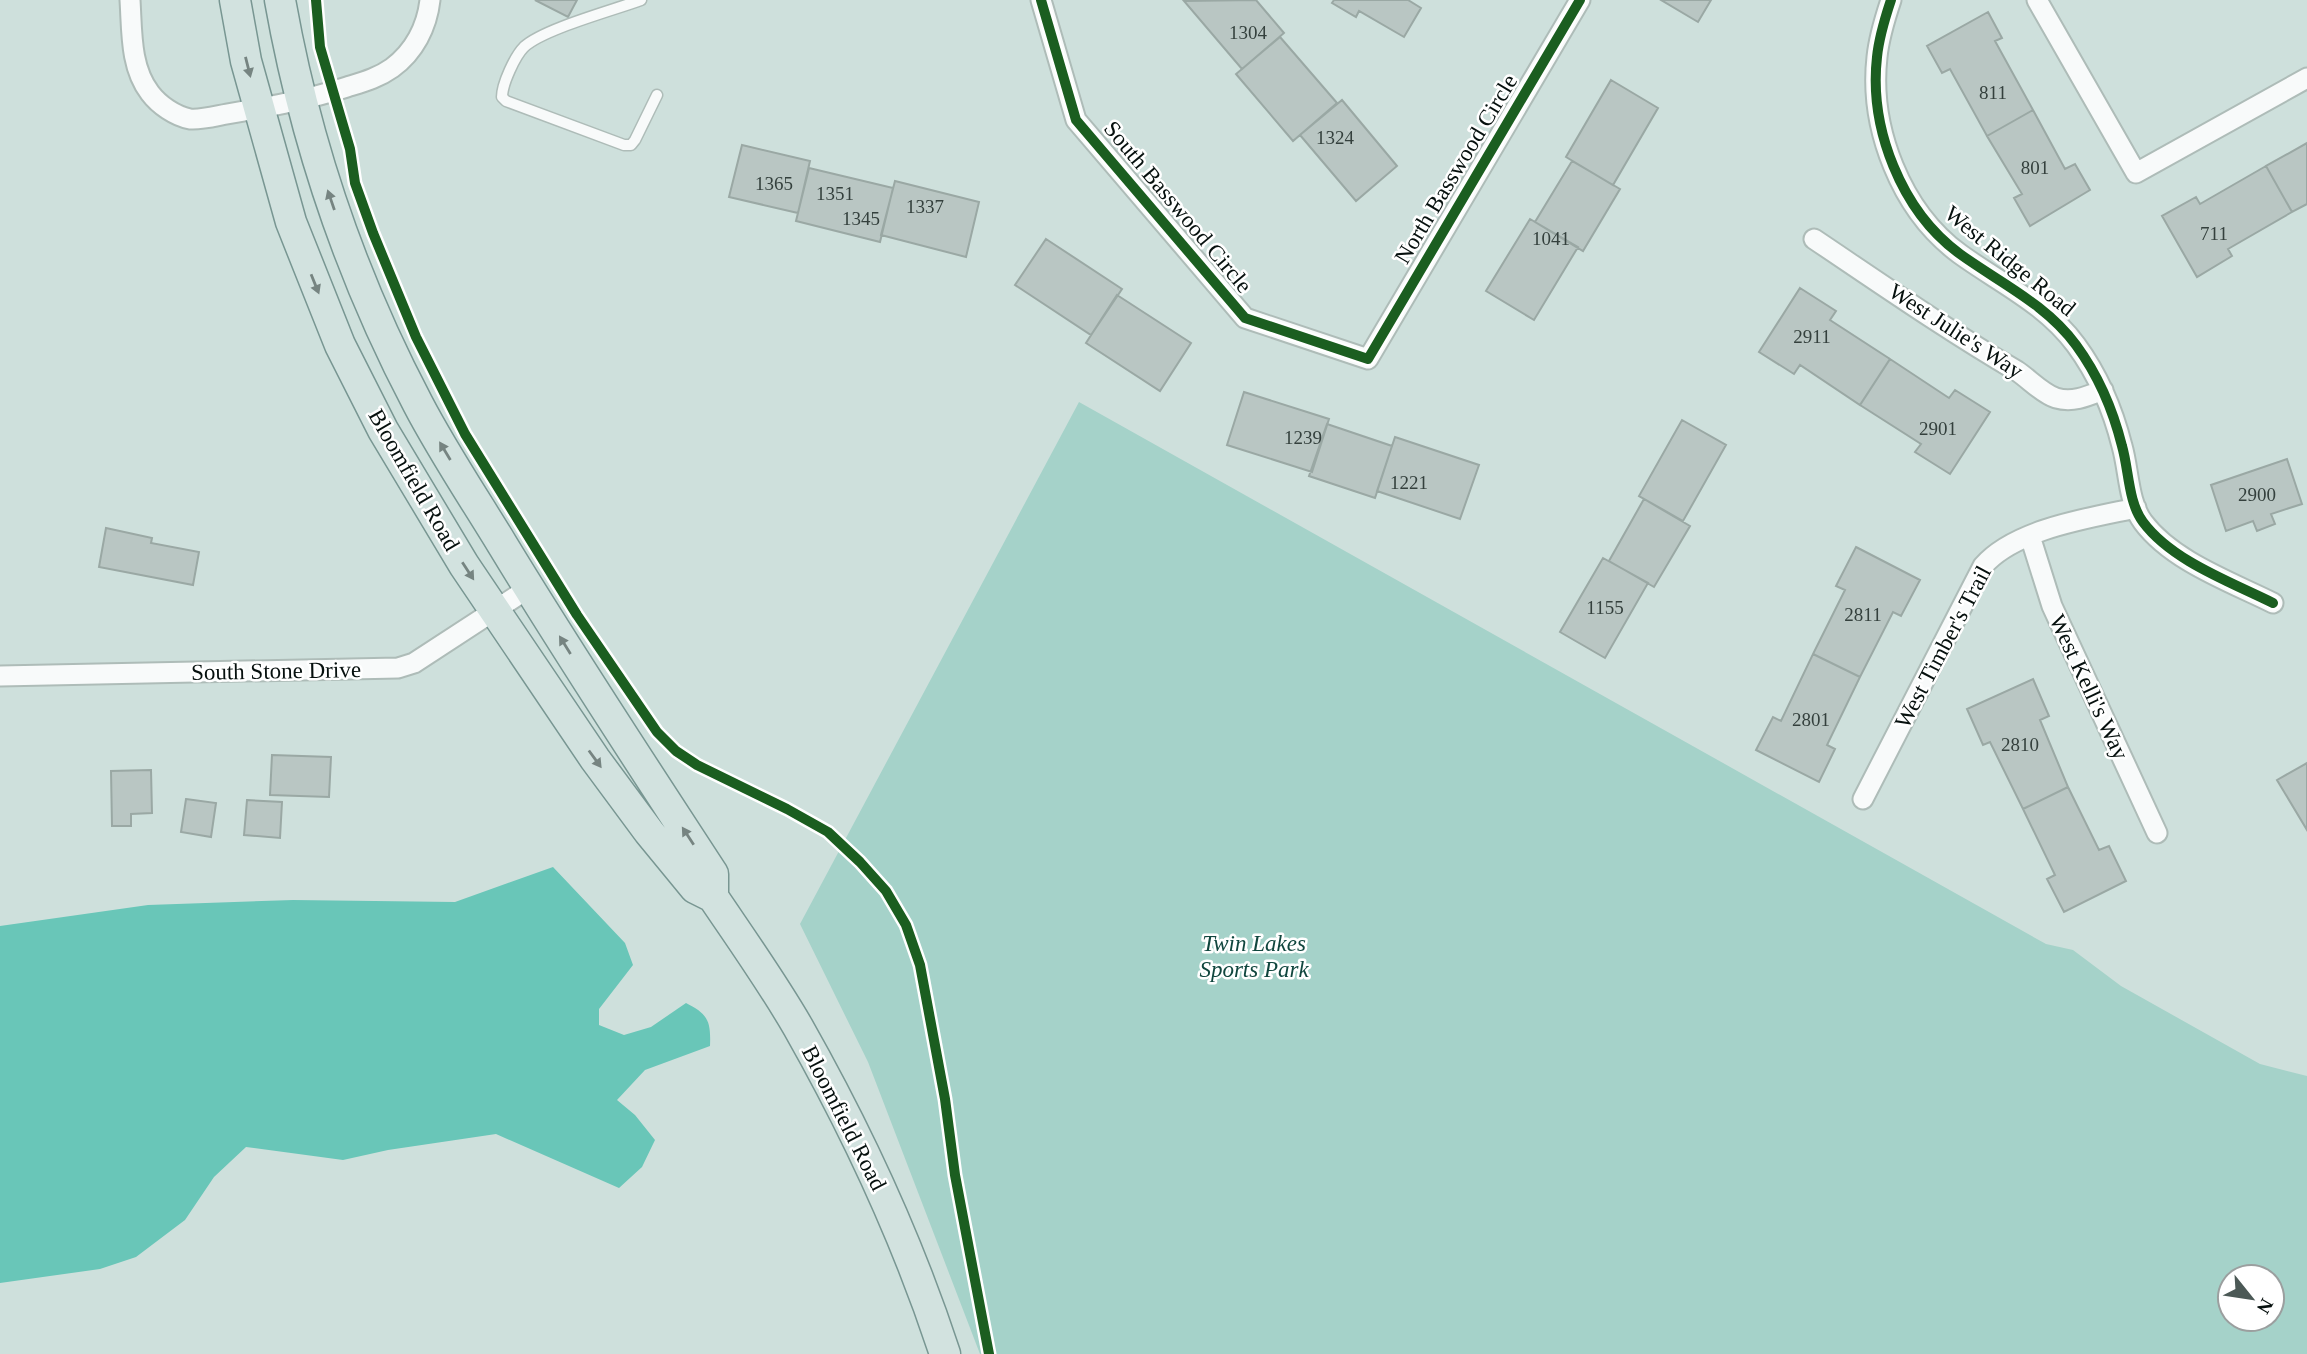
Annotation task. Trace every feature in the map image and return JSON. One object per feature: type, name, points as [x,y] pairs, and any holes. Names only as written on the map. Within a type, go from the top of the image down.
[{"type":"main road","name":"Bloomfield Road","points":[[235,0],[246,61],[313,148],[372,307],[395,359],[431,427],[529,588],[713,874],[713,897]]},
{"type":"main road","name":"Bloomfield Road","points":[[280,0],[288,47],[280,105],[290,222],[340,345],[389,440],[431,513],[494,611],[595,759],[649,832],[695,888],[713,897],[763,970],[830,1085],[870,1165],[905,1246],[945,1354]]},
{"type":"street","points":[[130,0],[133,52],[139,74],[150,94],[170,111],[191,119],[280,105],[375,78],[408,53],[429,14],[430,0]]},
{"type":"street","name":"South Basswood Circle","points":[[1041,0],[1076,120],[1245,318],[1368,359]]},
{"type":"street","name":"North Basswood Circle","points":[[1368,359],[1580,0]]},
{"type":"street","name":"West Ridge Road","points":[[1891,0],[1877,56],[1876,84],[1883,135],[1900,181],[1913,204],[1938,234],[1959,253],[2020,292],[2057,323],[2087,360],[2103,390],[2122,445],[2136,508],[2142,520],[2168,548],[2273,603]]},
{"type":"street","points":[[2037,0],[2136,173],[2307,78]]},
{"type":"street","name":"West Julie's Way","points":[[1814,239],[2056,398],[2080,398],[2103,390]]},
{"type":"street","name":"West Timber's Trail","points":[[1863,799],[1983,566],[1992,555],[2052,527],[2136,508]]},
{"type":"street","name":"West Kelli's Way","points":[[2030,536],[2052,606],[2157,834]]},
{"type":"street","name":"South Stone Drive","points":[[0,676],[398,668],[414,663],[529,588]]},
{"type":"lane","points":[[641,0],[541,36],[523,48],[506,78],[502,97],[506,101],[624,145],[631,145],[657,95]]},
{"type":"green space","name":"Twin Lakes Sports Park","points":[[1079,402],[2046,944],[2073,950],[2121,986],[2260,1064],[2307,1076],[2307,1354],[980,1354],[868,1062],[800,924]]},
{"type":"shaded area","points":[[553,867],[625,943],[633,965],[599,1009],[599,1025],[624,1035],[651,1027],[686,1003],[704,1015],[709,1024],[710,1046],[645,1070],[617,1100],[635,1115],[655,1140],[642,1167],[619,1188],[496,1134],[388,1150],[343,1160],[246,1147],[214,1177],[185,1220],[136,1257],[100,1269],[0,1283],[0,926],[148,905],[293,900],[455,902]]},
{"type":"building","points":[[535,0],[577,0],[568,17]]},
{"type":"building","points":[[1256,0],[1284,33],[1242,69],[1184,1]]},
{"type":"building","points":[[1334,0],[1408,0],[1421,8],[1404,37],[1359,11],[1356,17],[1332,3]]},
{"type":"building","points":[[1661,0],[1711,0],[1698,22]]},
{"type":"building","points":[[1988,12],[2002,38],[1995,41],[2033,110],[1987,136],[1950,69],[1942,73],[1927,46]]},
{"type":"building","points":[[1280,37],[1337,103],[1293,141],[1236,74]]},
{"type":"building","points":[[1611,80],[1658,108],[1613,185],[1566,157]]},
{"type":"building","points":[[1342,100],[1397,166],[1356,201],[1300,135]]},
{"type":"building","points":[[2033,110],[2065,169],[2075,164],[2090,190],[2030,226],[2014,198],[2022,194],[1987,136]]},
{"type":"building","points":[[2307,143],[2307,204],[2292,212],[2266,166]]},
{"type":"building","points":[[742,145],[810,161],[798,213],[729,197]]},
{"type":"building","points":[[1572,161],[1620,189],[1583,251],[1535,222]]},
{"type":"building","points":[[2266,166],[2292,212],[2228,249],[2232,256],[2197,277],[2162,216],[2196,197],[2200,204]]},
{"type":"building","points":[[809,168],[893,188],[880,242],[796,221]]},
{"type":"building","points":[[895,181],[979,202],[966,257],[881,235]]},
{"type":"building","points":[[1530,219],[1578,247],[1534,320],[1486,291]]},
{"type":"building","points":[[1046,239],[1122,289],[1091,335],[1015,285]]},
{"type":"building","points":[[1800,288],[1836,311],[1830,320],[1890,359],[1860,405],[1800,365],[1794,374],[1759,352]]},
{"type":"building","points":[[1117,295],[1191,343],[1160,391],[1086,343]]},
{"type":"building","points":[[1890,359],[1949,398],[1955,390],[1990,412],[1950,474],[1915,452],[1921,444],[1860,405]]},
{"type":"building","points":[[1244,392],[1329,419],[1312,472],[1227,445]]},
{"type":"building","points":[[1682,420],[1726,445],[1683,521],[1639,496]]},
{"type":"building","points":[[1327,424],[1392,446],[1375,498],[1309,476]]},
{"type":"building","points":[[1395,437],[1479,465],[1460,519],[1377,491]]},
{"type":"building","points":[[2287,459],[2302,504],[2271,514],[2275,524],[2257,531],[2253,521],[2226,531],[2211,485]]},
{"type":"building","points":[[1644,499],[1690,526],[1654,587],[1609,561]]},
{"type":"building","points":[[106,528],[152,538],[151,543],[199,552],[193,585],[99,567]]},
{"type":"building","points":[[1856,547],[1920,580],[1901,616],[1893,612],[1860,677],[1813,654],[1845,590],[1836,586]]},
{"type":"building","points":[[1603,558],[1648,583],[1605,658],[1560,632]]},
{"type":"building","points":[[1813,654],[1860,677],[1827,745],[1835,749],[1819,782],[1756,750],[1773,717],[1781,721]]},
{"type":"building","points":[[2033,679],[2049,716],[2040,720],[2068,787],[2023,809],[1990,742],[1983,745],[1967,709]]},
{"type":"building","points":[[272,755],[331,757],[329,797],[270,795]]},
{"type":"building","points":[[2307,763],[2307,830],[2277,780]]},
{"type":"building","points":[[151,770],[152,813],[131,814],[131,826],[112,826],[111,771]]},
{"type":"building","points":[[2068,787],[2099,850],[2109,846],[2126,881],[2064,912],[2047,879],[2055,875],[2023,809]]},
{"type":"building","points":[[186,799],[216,803],[211,837],[181,832]]},
{"type":"building","points":[[247,800],[282,802],[280,838],[244,835]]},
{"type":"cycle path","points":[[316,0],[320,47],[350,149],[355,183],[416,337],[465,434],[577,615],[657,732],[676,751],[697,765],[828,832],[886,891],[906,925],[920,965],[945,1099],[955,1175],[989,1354]]},
{"type":"cycle path","points":[[1041,0],[1076,120],[1245,318],[1368,359],[1580,0]]},
{"type":"cycle path","points":[[1891,0],[1877,57],[1878,112],[1893,166],[1921,215],[1939,236],[1960,254],[2037,306],[2076,345],[2098,381],[2114,419],[2134,505],[2155,536],[2203,569],[2273,603]]}]
